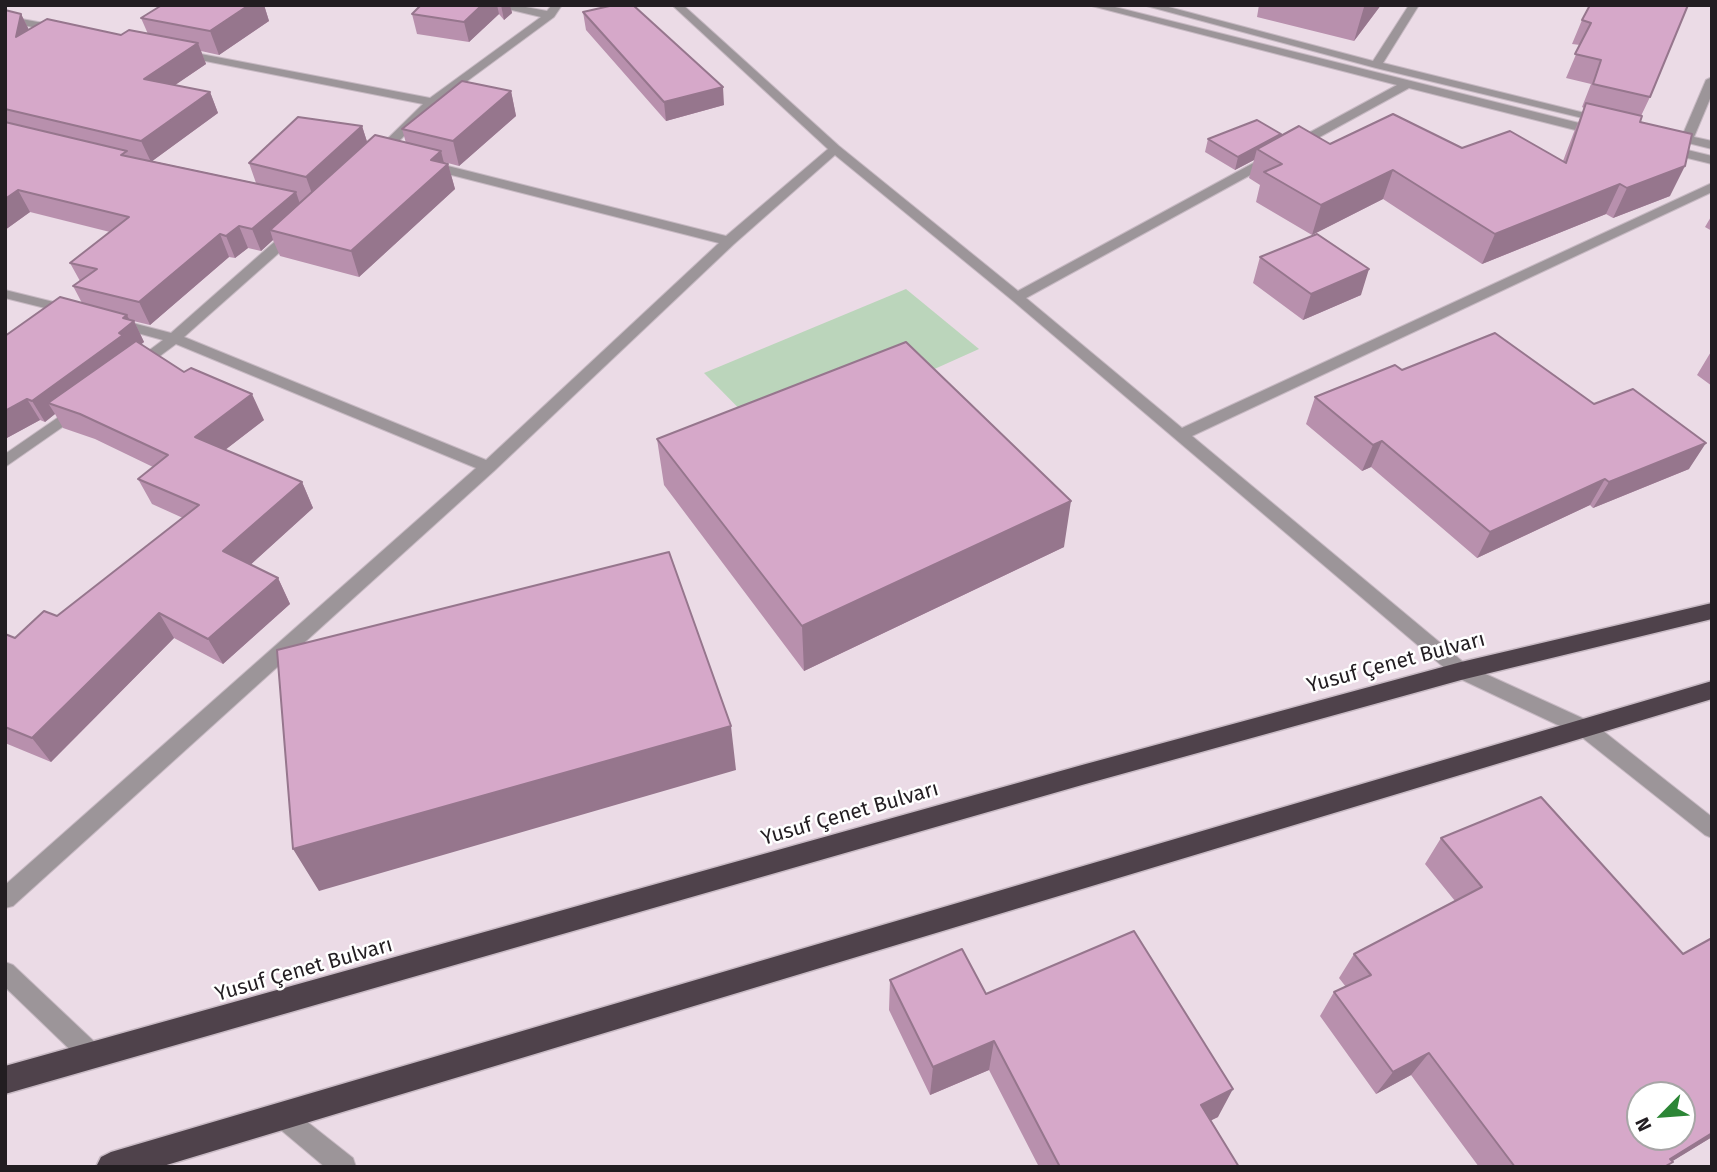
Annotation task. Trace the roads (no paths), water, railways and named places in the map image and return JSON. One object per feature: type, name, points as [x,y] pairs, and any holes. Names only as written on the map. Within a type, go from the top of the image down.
[{"type":"highway","name":"Yusuf Çenet Bulvarı","points":[[5,1080],[94,1057],[1082,775],[1461,671],[1712,611]]},
{"type":"highway","points":[[111,1167],[1712,691]]},
{"type":"street","points":[[496,5],[554,10]]},
{"type":"street","points":[[677,5],[835,149],[1017,297],[1461,671],[1586,729],[1712,830]]},
{"type":"street","points":[[1093,5],[1605,134]]},
{"type":"street","points":[[1148,5],[1376,65],[1619,123]]},
{"type":"street","points":[[1376,65],[1414,5]]},
{"type":"street","points":[[382,157],[432,102],[554,10]]},
{"type":"street","points":[[5,19],[72,32]]},
{"type":"street","points":[[165,50],[432,102]]},
{"type":"street","points":[[1687,139],[1712,80]]},
{"type":"street","points":[[1017,297],[1405,85]]},
{"type":"street","points":[[1660,132],[1712,145]]},
{"type":"street","points":[[1658,147],[1712,160]]},
{"type":"street","points":[[5,899],[488,467],[729,242],[835,149]]},
{"type":"street","points":[[421,163],[729,242]]},
{"type":"street","points":[[1180,435],[1712,187]]},
{"type":"street","points":[[129,371],[174,338],[308,219]]},
{"type":"street","points":[[5,293],[174,338],[488,467]]},
{"type":"street","points":[[5,462],[95,396]]},
{"type":"street","points":[[5,972],[94,1057]]},
{"type":"street","points":[[283,1117],[344,1167]]}]
